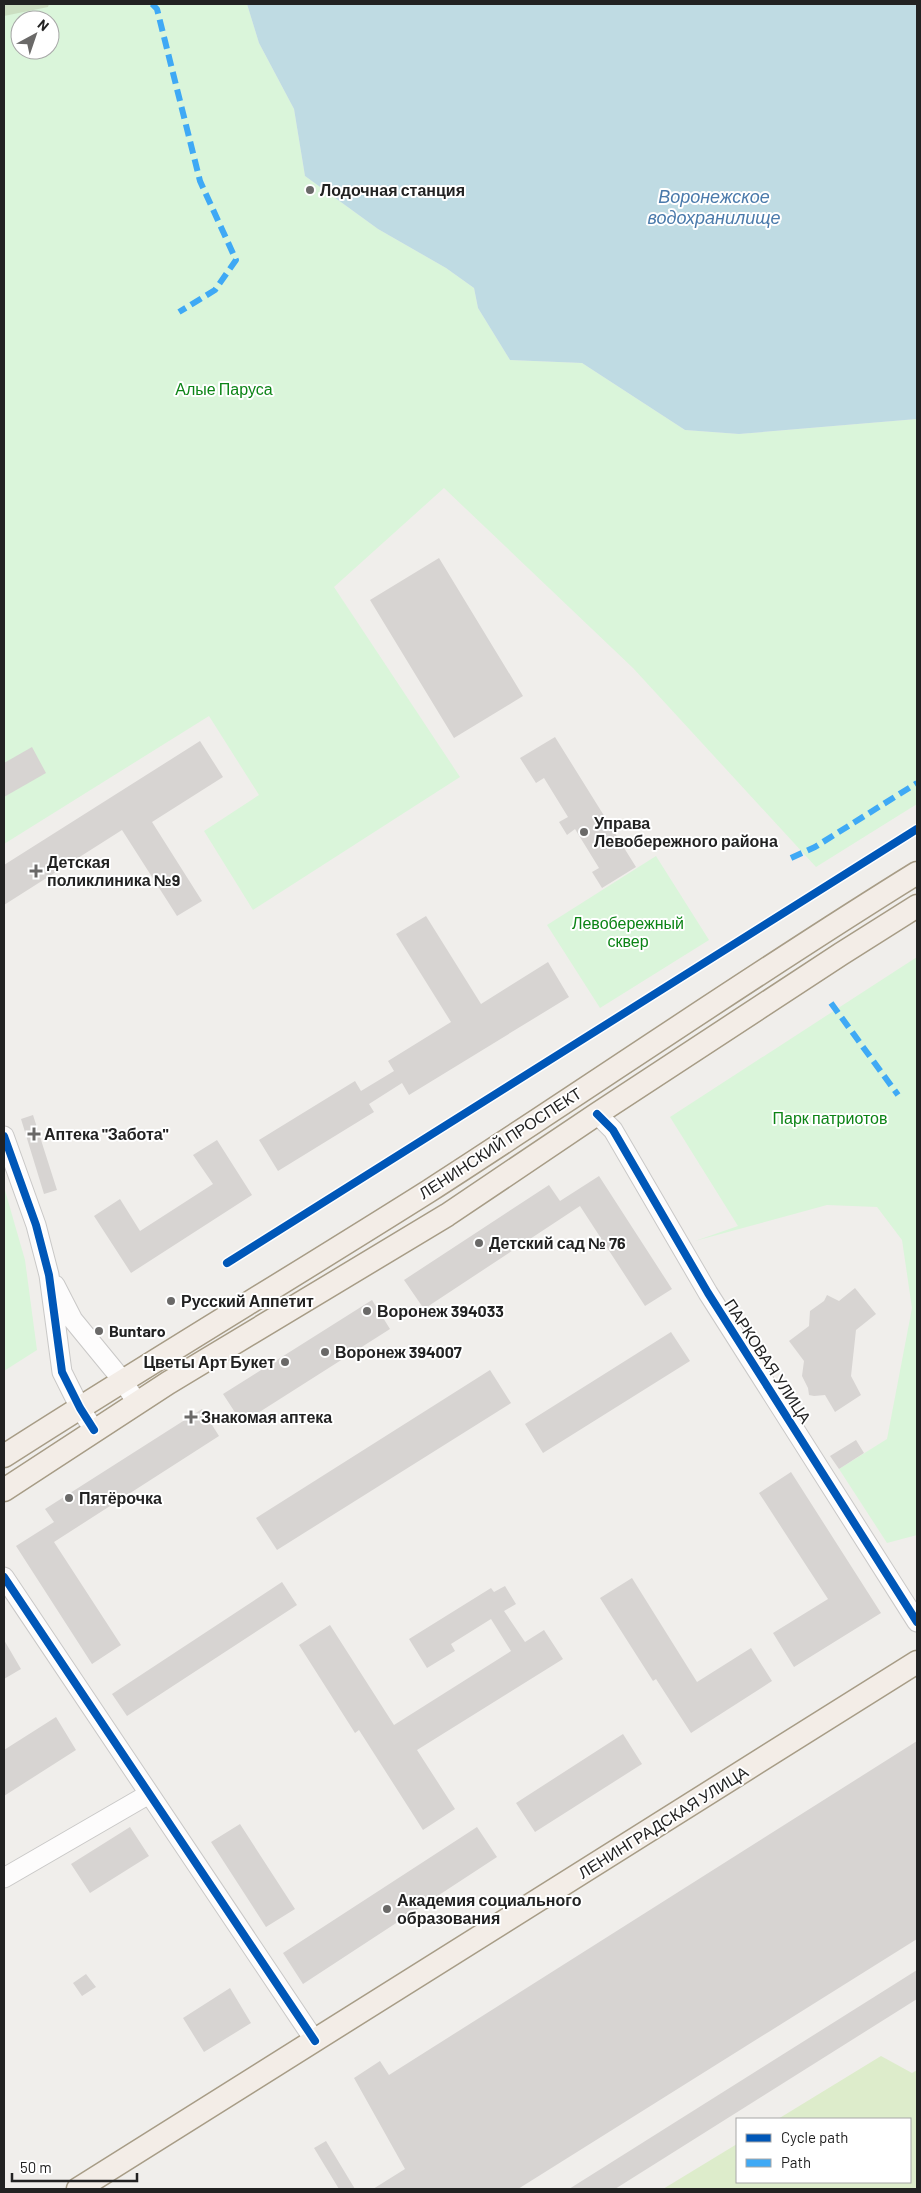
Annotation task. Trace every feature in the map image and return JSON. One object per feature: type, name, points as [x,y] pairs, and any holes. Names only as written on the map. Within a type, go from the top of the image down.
[{"type":"main road","name":"ЛЕНИНСКИЙ ПРОСПЕКТ","points":[[4,1456],[430,1190],[760,973],[917,873]]},
{"type":"main road","name":"ЛЕНИНСКИЙ ПРОСПЕКТ","points":[[4,1490],[137,1402],[447,1215],[597,1114],[917,906]]},
{"type":"main road","points":[[760,973],[775,998]]},
{"type":"main road","name":"ЛЕНИНГРАДСКАЯ УЛИЦА","points":[[78,2189],[917,1662]]},
{"type":"street","name":"ПАРКОВАЯ УЛИЦА","points":[[597,1114],[613,1130],[708,1293],[917,1622]]},
{"type":"street","points":[[4,1136],[36,1225],[50,1275],[62,1372],[80,1408],[94,1430]]},
{"type":"street","points":[[50,1275],[73,1320],[123,1380],[137,1402]]},
{"type":"street","points":[[4,1577],[315,2040]]},
{"type":"street","points":[[4,1878],[148,1794]]},
{"type":"green space","points":[[4,4],[70,4],[51,10],[10,10],[10,21],[4,22]]},
{"type":"green space","name":"Алые Паруса","points":[[49,4],[247,4],[259,43],[294,109],[305,176],[378,229],[446,268],[474,288],[478,308],[510,360],[582,363],[685,430],[739,434],[917,419],[917,804],[816,867],[633,668],[444,488],[334,587],[460,777],[253,910],[204,831],[259,795],[209,716],[4,844],[4,16],[10,15],[10,60],[60,60],[60,10],[33,10],[48,7]]},
{"type":"green space","name":"Левобережный сквер","points":[[656,856],[709,940],[600,1008],[547,925]]},
{"type":"green space","name":"Парк патриотов","points":[[917,957],[917,1535],[887,1543],[839,1469],[887,1439],[912,1308],[902,1240],[877,1207],[827,1205],[695,1241],[738,1226],[670,1117]]},
{"type":"green space","points":[[4,1187],[25,1260],[37,1350],[4,1371]]},
{"type":"green space","points":[[881,2056],[912,2073],[917,2070],[917,2189],[663,2189],[736,2145],[736,2183],[911,2183],[911,2118],[780,2118]]},
{"type":"water","name":"Воронежское водохранилище","points":[[247,4],[917,4],[917,419],[739,434],[685,430],[582,363],[510,360],[478,308],[474,288],[446,268],[378,229],[305,176],[294,109],[259,43]]},
{"type":"building","points":[[439,558],[523,696],[454,738],[370,600]]},
{"type":"building","points":[[555,737],[636,867],[602,888],[592,872],[599,868],[575,829],[567,835],[559,822],[568,817],[544,778],[536,783],[520,758]]},
{"type":"building","points":[[200,741],[223,777],[152,822],[202,901],[177,916],[122,830],[4,905],[4,865]]},
{"type":"building","points":[[32,747],[46,773],[4,797],[4,763]]},
{"type":"building","points":[[426,916],[481,1004],[548,962],[569,997],[409,1095],[402,1083],[369,1104],[374,1112],[278,1171],[259,1140],[355,1081],[361,1091],[394,1071],[388,1061],[451,1022],[396,934]]},
{"type":"building","points":[[33,1115],[57,1190],[44,1194],[21,1119]]},
{"type":"building","points":[[217,1140],[252,1195],[131,1273],[94,1216],[120,1199],[140,1231],[213,1184],[193,1155]]},
{"type":"building","points":[[599,1176],[672,1289],[645,1306],[580,1206],[424,1309],[404,1280],[549,1185],[560,1201]]},
{"type":"building","points":[[855,1288],[876,1314],[856,1330],[851,1376],[861,1395],[835,1412],[825,1395],[809,1395],[802,1376],[804,1361],[789,1341],[809,1326],[810,1311],[824,1301],[827,1295],[839,1301]]},
{"type":"building","points":[[372,1300],[390,1329],[242,1423],[223,1394]]},
{"type":"building","points":[[671,1332],[690,1361],[543,1453],[525,1424]]},
{"type":"building","points":[[490,1370],[511,1403],[277,1550],[256,1518]]},
{"type":"building","points":[[202,1409],[219,1436],[54,1542],[121,1645],[92,1664],[16,1546],[54,1522],[45,1509]]},
{"type":"building","points":[[856,1440],[864,1453],[839,1469],[830,1456]]},
{"type":"building","points":[[791,1472],[881,1613],[794,1667],[773,1633],[828,1599],[759,1493]]},
{"type":"building","points":[[632,1578],[697,1682],[751,1648],[772,1681],[691,1733],[656,1679],[653,1681],[600,1598]]},
{"type":"building","points":[[282,1582],[297,1605],[127,1716],[112,1694]]},
{"type":"building","points":[[505,1586],[516,1604],[504,1611],[525,1642],[544,1630],[563,1659],[417,1750],[455,1809],[423,1830],[359,1730],[355,1733],[299,1645],[330,1625],[394,1725],[511,1651],[491,1619],[451,1644],[455,1651],[427,1668],[409,1639],[491,1588],[494,1592]]},
{"type":"building","points":[[4,1640],[21,1669],[4,1679]]},
{"type":"building","points":[[56,1717],[76,1750],[4,1796],[4,1750]]},
{"type":"building","points":[[623,1734],[642,1764],[535,1832],[516,1803]]},
{"type":"building","points":[[917,1741],[917,1939],[518,2189],[373,2189],[405,2169],[354,2078],[380,2061],[389,2075]]},
{"type":"building","points":[[240,1824],[295,1909],[266,1927],[211,1842]]},
{"type":"building","points":[[130,1827],[149,1856],[90,1893],[71,1864]]},
{"type":"building","points":[[477,1827],[497,1857],[303,1984],[283,1953]]},
{"type":"building","points":[[917,1970],[917,1999],[615,2189],[569,2189]]},
{"type":"building","points":[[86,1974],[96,1987],[82,1996],[73,1983]]},
{"type":"building","points":[[230,1988],[251,2023],[204,2052],[183,2018]]},
{"type":"building","points":[[326,2141],[355,2189],[339,2189],[314,2148]]},
{"type":"marked path","points":[[152,4],[157,9],[200,181],[236,260],[215,290],[179,312]]},
{"type":"marked path","points":[[791,858],[815,847],[917,783]]},
{"type":"marked path","points":[[831,1003],[898,1095]]},
{"type":"cycle path","points":[[227,1263],[917,829]]},
{"type":"cycle path","points":[[597,1114],[613,1130],[708,1293],[917,1622]]},
{"type":"cycle path","points":[[4,1136],[36,1225],[49,1275],[62,1372],[80,1408],[94,1430]]},
{"type":"cycle path","points":[[4,1577],[315,2041]]},
{"type":"place","name":"Лодочная станция","points":[[310,190]]},
{"type":"place","name":"Управа Левобережного района","points":[[584,832]]},
{"type":"place","name":"Детская поликлиника №9","points":[[36,871]]},
{"type":"place","name":"Аптека \"Забота\"","points":[[34,1134]]},
{"type":"place","name":"Детский сад № 76","points":[[479,1243]]},
{"type":"place","name":"Русский Аппетит","points":[[171,1301]]},
{"type":"place","name":"Воронеж 394033","points":[[367,1311]]},
{"type":"place","name":"Buntaro","points":[[99,1331]]},
{"type":"place","name":"Воронеж 394007","points":[[325,1352]]},
{"type":"place","name":"Цветы Арт Букет","points":[[285,1362]]},
{"type":"place","name":"Знакомая аптека","points":[[191,1417]]},
{"type":"place","name":"Пятёрочка","points":[[69,1498]]},
{"type":"place","name":"Академия социального образования","points":[[387,1909]]}]
